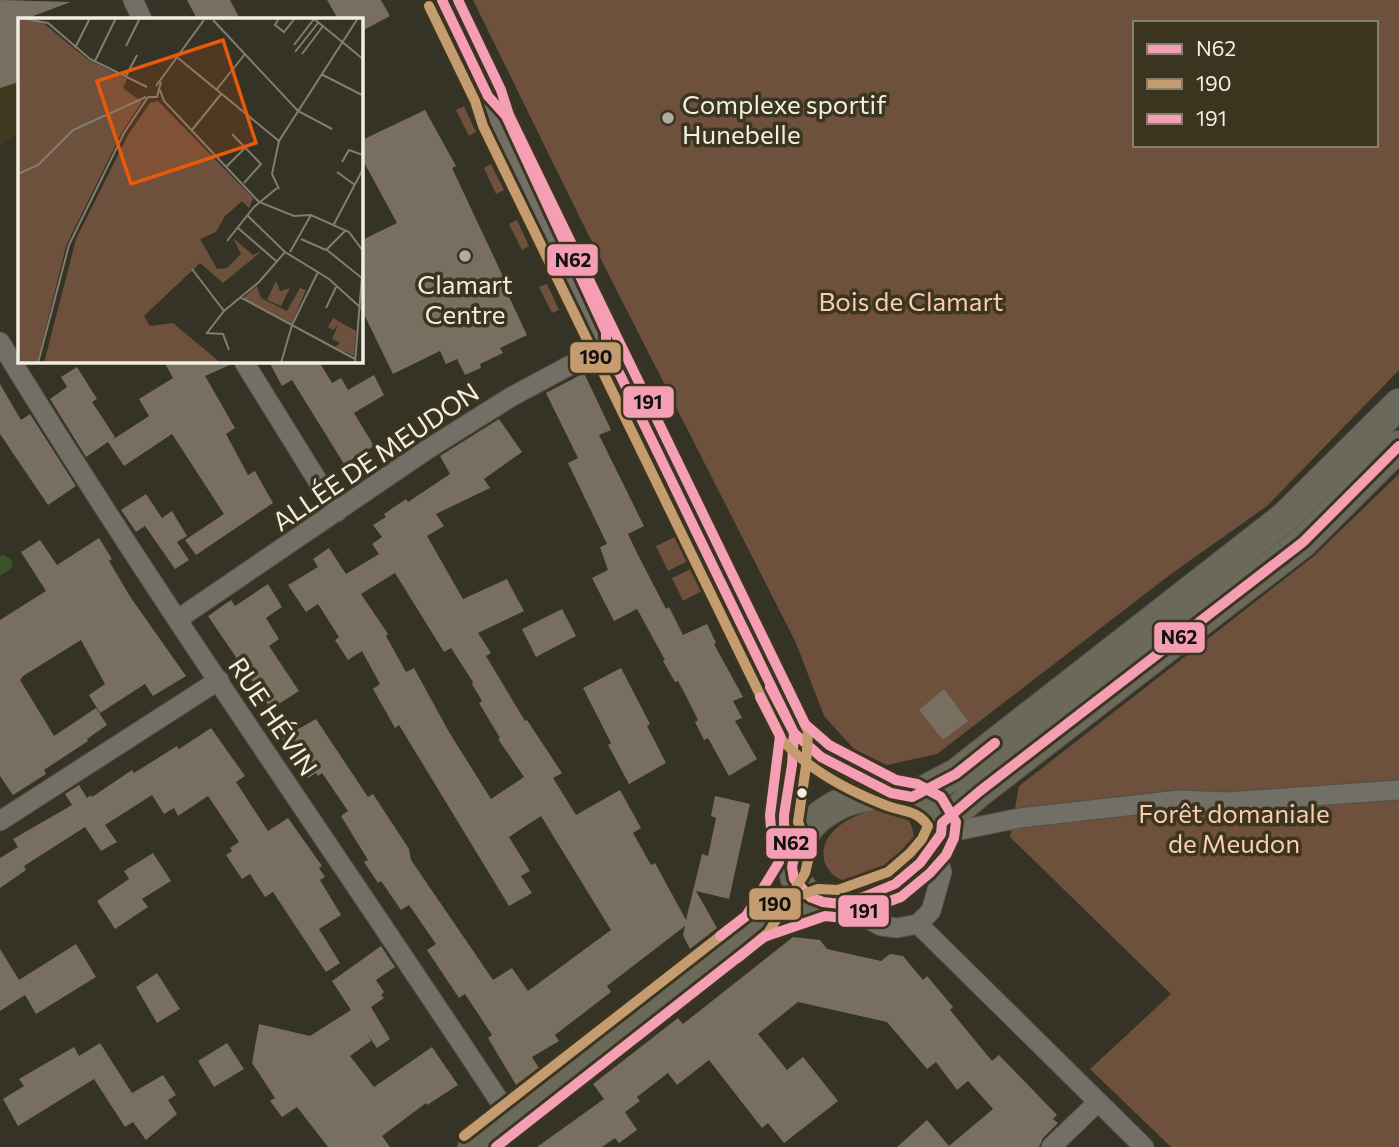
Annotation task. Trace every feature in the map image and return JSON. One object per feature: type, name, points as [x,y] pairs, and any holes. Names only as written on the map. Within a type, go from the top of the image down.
[{"type":"main road","points":[[757,925],[794,860],[806,833],[823,813],[851,797],[902,795],[956,774],[1284,518],[1399,404]]},
{"type":"main road","points":[[473,1147],[757,925],[895,884],[920,863],[939,835],[980,791],[1303,542],[1399,446]]},
{"type":"main road","points":[[902,795],[932,807],[939,835]]},
{"type":"main road","points":[[794,860],[793,879],[801,889],[810,897],[831,903]]},
{"type":"street","points":[[133,0],[142,18]]},
{"type":"street","points":[[442,0],[599,335],[794,733],[821,757],[902,795]]},
{"type":"street","name":"RUE HÉVIN","points":[[0,342],[178,619],[510,1117]]},
{"type":"street","name":"ALLÉE DE MEUDON","points":[[178,619],[428,449],[511,397],[606,346]]},
{"type":"street","points":[[244,362],[337,512]]},
{"type":"street","points":[[0,821],[219,680]]},
{"type":"street","points":[[794,733],[784,815],[784,825],[794,860]]},
{"type":"street","points":[[831,903],[881,926],[897,928],[918,924],[931,911],[942,872],[939,835],[1020,818],[1179,800],[1227,802],[1399,790]]},
{"type":"street","points":[[918,924],[1144,1147]]},
{"type":"street","points":[[1051,1147],[1098,1102]]},
{"type":"shaded area","points":[[0,0],[25,0],[30,18],[18,18],[18,134],[0,145]]},
{"type":"shaded area","points":[[3,554],[12,560],[12,568],[0,576],[0,557]]},
{"type":"green space","name":"Bois de Clamart","points":[[473,0],[1399,0],[1399,370],[1267,506],[1171,574],[937,754],[887,765],[854,749],[824,716],[796,643],[583,224]]},
{"type":"green space","points":[[441,30],[469,89],[467,90],[439,31]]},
{"type":"green space","points":[[464,106],[476,132],[469,136],[456,110]]},
{"type":"green space","points":[[491,164],[504,190],[496,194],[484,168]]},
{"type":"green space","points":[[517,220],[529,246],[522,250],[509,224]]},
{"type":"green space","points":[[547,284],[559,310],[552,313],[539,287]]},
{"type":"green space","name":"Forêt domaniale de Meudon","points":[[1399,474],[1399,1147],[1171,1147],[1090,1069],[1171,994],[1010,837],[1019,786],[1314,556]]},
{"type":"green space","points":[[677,536],[690,560],[668,571],[656,546]]},
{"type":"green space","points":[[693,568],[704,590],[683,601],[672,578]]},
{"type":"green space","points":[[878,808],[897,810],[907,818],[914,839],[911,849],[894,866],[871,879],[856,882],[838,878],[831,873],[824,859],[826,842],[835,829],[846,821]]},
{"type":"building","points":[[0,0],[71,2],[28,18],[18,18],[18,82],[0,88]]},
{"type":"building","points":[[187,0],[230,0],[239,18],[196,18]]},
{"type":"building","points":[[327,0],[381,0],[390,16],[362,31],[362,18],[337,18]]},
{"type":"building","points":[[425,110],[456,166],[452,168],[507,285],[504,286],[527,335],[500,348],[503,353],[480,364],[481,368],[465,375],[457,359],[446,364],[440,351],[393,374],[362,310],[362,240],[397,223],[362,159],[362,140]]},
{"type":"building","points":[[164,362],[232,362],[205,376],[235,428],[226,434],[248,475],[255,471],[273,503],[196,555],[185,540],[224,514],[172,434],[124,466],[108,442],[86,457],[50,399],[67,387],[61,377],[77,367],[97,399],[92,402],[115,437],[112,440],[149,416],[139,399],[173,378]]},
{"type":"building","points":[[269,362],[321,362],[332,383],[341,378],[348,390],[374,375],[384,395],[354,413],[374,446],[344,464],[292,380],[282,386]]},
{"type":"building","points":[[584,373],[611,430],[599,435],[644,526],[628,534],[638,555],[683,635],[707,624],[716,643],[714,644],[743,697],[733,701],[742,718],[735,721],[757,759],[729,776],[708,738],[704,740],[686,696],[663,661],[665,660],[637,609],[614,621],[592,578],[608,570],[600,547],[607,544],[568,463],[578,458],[546,393]]},
{"type":"building","points":[[0,384],[21,420],[30,414],[76,486],[48,505],[0,434]]},
{"type":"building","points":[[499,419],[522,452],[484,479],[490,488],[436,514],[444,526],[427,536],[463,599],[507,579],[524,611],[478,633],[491,653],[486,656],[525,721],[527,720],[562,773],[553,778],[576,815],[620,790],[641,828],[633,833],[651,865],[655,863],[686,920],[702,854],[708,856],[716,818],[711,816],[715,796],[750,804],[729,899],[696,891],[717,928],[690,949],[683,935],[685,926],[607,986],[611,992],[555,1035],[559,1041],[532,1057],[539,1068],[516,1085],[488,1038],[492,1035],[465,994],[459,998],[427,950],[436,944],[409,905],[401,910],[364,862],[368,860],[341,816],[348,811],[322,773],[308,778],[282,738],[316,719],[368,797],[373,794],[409,849],[411,860],[493,980],[512,968],[528,991],[611,930],[541,816],[509,837],[530,871],[521,876],[532,893],[509,906],[399,725],[395,728],[373,689],[380,684],[362,651],[348,660],[335,640],[339,637],[318,604],[306,612],[288,585],[318,567],[313,559],[329,548],[346,574],[379,554],[372,544],[382,537],[373,525],[406,499],[408,502],[450,474],[440,456]],"holes":[[[395,573],[444,652],[451,648],[473,682],[482,701],[479,703],[500,738],[498,739],[524,777],[491,799],[449,732],[414,668],[406,672],[386,636],[388,634],[361,594]]]},
{"type":"building","points":[[146,494],[162,518],[172,511],[187,536],[177,542],[189,560],[175,569],[145,526],[136,532],[121,510]]},
{"type":"building","points":[[99,538],[131,598],[186,676],[153,696],[145,684],[100,713],[89,695],[105,684],[81,640],[23,676],[20,680],[54,736],[96,708],[107,725],[44,770],[46,774],[13,795],[0,776],[0,620],[46,591],[21,552],[40,540],[57,565]]},
{"type":"building","points":[[268,584],[282,607],[266,618],[279,639],[269,646],[299,691],[271,709],[208,616],[231,600],[235,606]]},
{"type":"building","points":[[562,609],[576,636],[536,657],[522,629]]},
{"type":"building","points":[[621,668],[650,724],[647,726],[666,763],[629,784],[583,688]]},
{"type":"building","points":[[944,689],[968,721],[943,740],[919,710]]},
{"type":"building","points":[[211,728],[245,776],[236,782],[268,831],[288,818],[322,866],[319,868],[325,877],[320,880],[341,915],[319,929],[340,963],[326,972],[273,892],[265,897],[250,874],[242,879],[226,855],[232,851],[230,848],[239,842],[208,796],[178,816],[174,808],[164,814],[152,795],[105,825],[117,842],[101,851],[85,827],[24,866],[26,870],[0,888],[0,858],[18,847],[13,839],[72,805],[65,794],[79,785],[87,798],[91,795],[92,797],[132,770],[134,773]]},
{"type":"building","points":[[153,853],[171,881],[142,899],[148,907],[115,929],[97,901],[129,879],[124,871]]},
{"type":"building","points":[[793,937],[820,940],[827,949],[881,961],[890,954],[903,956],[923,980],[927,976],[953,1007],[950,1010],[992,1061],[999,1055],[1057,1115],[1053,1119],[1058,1123],[1043,1138],[1039,1147],[897,1147],[927,1120],[949,1146],[993,1109],[968,1081],[957,1090],[936,1062],[927,1069],[887,1022],[798,1002],[758,1034],[787,1070],[803,1057],[838,1101],[784,1143],[768,1123],[762,1128],[709,1060],[677,1085],[668,1073],[637,1097],[640,1101],[625,1112],[637,1130],[619,1143],[615,1138],[602,1147],[537,1147],[604,1099],[593,1084],[678,1018],[683,1024]]},
{"type":"building","points":[[76,944],[96,977],[36,1014],[25,995],[0,1011],[0,949],[19,980]]},
{"type":"building","points":[[381,946],[395,967],[376,980],[384,992],[381,995],[384,998],[371,1007],[390,1039],[377,1048],[367,1034],[371,1041],[350,1056],[374,1087],[432,1047],[458,1085],[427,1105],[426,1103],[382,1136],[390,1147],[328,1147],[297,1107],[282,1117],[270,1101],[275,1098],[252,1063],[259,1024],[310,1036],[351,1010],[332,981]]},
{"type":"building","points":[[157,973],[180,1009],[157,1023],[136,987]]},
{"type":"building","points":[[100,1043],[132,1093],[163,1075],[176,1095],[168,1100],[177,1114],[146,1140],[133,1122],[125,1127],[94,1079],[18,1126],[3,1099],[24,1086],[19,1079],[74,1047],[79,1056]]},
{"type":"building","points":[[227,1043],[244,1069],[214,1087],[198,1061]]},
{"type":"transit line","name":"N62","points":[[442,0],[488,96],[506,116],[606,332],[606,346],[794,733],[784,825],[795,853],[792,867],[794,879],[810,897],[840,904],[895,884],[920,863],[941,834],[942,823],[1303,542],[1399,446]]},
{"type":"transit line","name":"191","points":[[458,0],[501,90],[509,115],[805,724],[829,745],[896,780],[917,784],[941,797],[956,822],[954,838],[946,855],[930,873],[901,897],[844,918],[825,916],[764,937],[496,1147]]},
{"type":"transit line","name":"190","points":[[429,6],[475,101],[483,126],[782,740],[792,751],[843,786],[914,814],[928,826],[922,839],[910,853],[888,872],[838,890],[818,889],[750,913],[464,1136]]},
{"type":"transit line","name":"190","points":[[738,958],[768,933],[805,873],[809,856],[798,822],[808,731],[786,685]]},
{"type":"transit line","name":"N62","points":[[770,687],[794,733],[821,757],[891,793],[912,797],[956,774],[995,743]]},
{"type":"transit line","name":"191","points":[[720,936],[746,916],[779,862],[780,854],[771,829],[770,815],[780,736],[760,697]]},
{"type":"place","name":"Complexe sportif Hunebelle","points":[[668,118]]},
{"type":"place","name":"Clamart Centre","points":[[465,256]]}]
